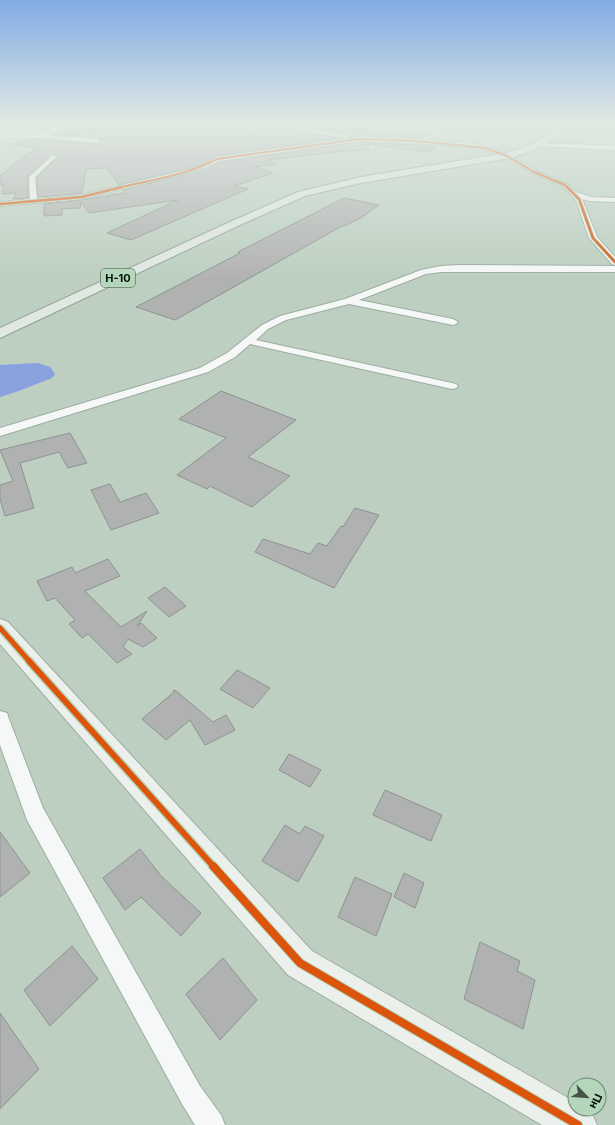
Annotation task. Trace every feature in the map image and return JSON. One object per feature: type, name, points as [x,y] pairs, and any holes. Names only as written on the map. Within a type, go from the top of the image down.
[{"type":"main road","name":"Н-10","points":[[0,334],[236,222],[302,194],[382,176]]},
{"type":"street","points":[[32,176],[34,201]]},
{"type":"street","points":[[0,204],[82,197],[166,176]]},
{"type":"street","points":[[545,176],[565,185],[575,194],[579,199],[593,238],[615,262]]},
{"type":"street","points":[[575,194],[590,199],[615,200]]},
{"type":"street","points":[[0,432],[204,370],[231,355],[265,327],[283,318],[348,301],[424,272],[441,269],[615,269]]},
{"type":"street","points":[[348,301],[453,322]]},
{"type":"street","points":[[248,341],[452,386]]},
{"type":"street","points":[[0,628],[300,964],[578,1125]]},
{"type":"street","points":[[0,719],[34,813],[191,1095],[211,1125]]},
{"type":"water","points":[[38,363],[50,367],[55,374],[52,378],[0,397],[0,365]]},
{"type":"building","points":[[0,176],[28,176],[28,198],[13,199],[16,193],[2,194],[4,185],[0,185]]},
{"type":"building","points":[[38,176],[85,176],[82,193],[38,197],[37,178]]},
{"type":"building","points":[[113,176],[155,176],[119,185]]},
{"type":"building","points":[[176,176],[262,176],[234,186],[248,189],[131,240],[107,233],[178,200],[89,213],[81,202],[80,208],[62,209],[62,215],[44,216],[44,204],[125,193],[123,190]]},
{"type":"building","points":[[344,198],[379,205],[361,218],[342,226],[175,320],[136,307],[240,253],[238,252]]},
{"type":"building","points":[[221,391],[296,420],[248,457],[290,476],[252,507],[210,486],[207,489],[177,475],[226,438],[179,419]]},
{"type":"building","points":[[70,433],[87,463],[68,468],[59,452],[20,463],[34,508],[5,516],[0,499],[0,485],[13,481],[0,450]]},
{"type":"building","points":[[110,484],[120,502],[146,493],[159,513],[111,530],[91,490]]},
{"type":"building","points":[[355,508],[379,515],[334,588],[255,552],[263,539],[310,554],[318,543],[327,546],[341,526],[343,527]]},
{"type":"building","points":[[108,559],[120,576],[85,591],[121,627],[147,611],[137,626],[141,623],[157,638],[143,647],[128,639],[123,647],[132,654],[117,663],[88,634],[82,638],[69,624],[75,620],[55,598],[47,601],[37,581],[72,567],[75,573]]},
{"type":"building","points":[[165,587],[186,606],[169,617],[148,598]]},
{"type":"building","points":[[237,670],[270,688],[253,708],[220,689]]},
{"type":"building","points":[[175,690],[213,722],[226,715],[235,730],[205,745],[190,720],[166,740],[142,719]]},
{"type":"building","points":[[289,754],[321,770],[310,787],[279,770]]},
{"type":"building","points":[[385,790],[442,815],[431,841],[373,815]]},
{"type":"building","points":[[285,825],[300,834],[305,826],[324,836],[298,882],[262,861]]},
{"type":"building","points":[[0,832],[30,873],[0,897]]},
{"type":"building","points":[[140,849],[161,876],[201,913],[181,936],[141,897],[125,910],[103,878]]},
{"type":"building","points":[[404,873],[424,883],[415,908],[394,897]]},
{"type":"building","points":[[355,877],[392,894],[376,936],[338,917]]},
{"type":"building","points":[[480,942],[520,961],[517,971],[535,980],[523,1029],[464,999]]},
{"type":"building","points":[[72,946],[98,979],[50,1026],[24,990]]},
{"type":"building","points":[[223,958],[257,1000],[220,1040],[186,994]]},
{"type":"building","points":[[0,1013],[39,1069],[0,1109]]},
{"type":"cycle path","points":[[0,204],[82,197],[166,176]]},
{"type":"cycle path","points":[[545,176],[565,185],[579,199],[593,238],[615,262]]},
{"type":"cycle path","points":[[0,628],[300,963],[578,1125]]}]
